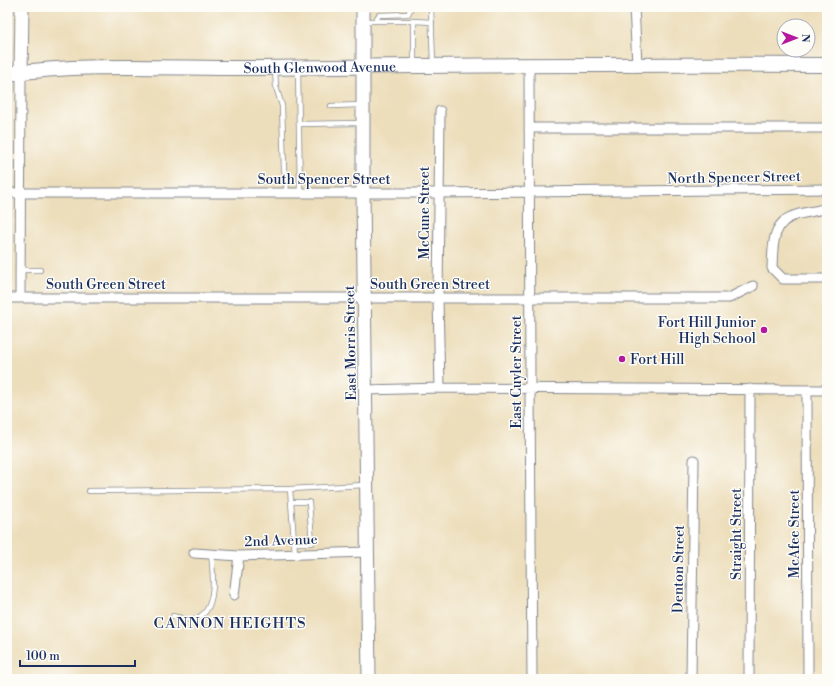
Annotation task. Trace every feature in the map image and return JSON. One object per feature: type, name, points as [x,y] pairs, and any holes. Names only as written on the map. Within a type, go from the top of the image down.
[{"type":"main road","points":[[21,72],[22,7]]},
{"type":"main road","name":"East Morris Street","points":[[363,7],[369,21],[363,66],[369,679]]},
{"type":"main road","name":"South Glenwood Avenue","points":[[7,74],[95,68],[827,64]]},
{"type":"street","points":[[634,7],[635,64]]},
{"type":"street","name":"East Cuyler Street","points":[[529,65],[532,679]]},
{"type":"street","points":[[20,298],[21,72]]},
{"type":"street","name":"McCune Street","points":[[440,110],[438,194],[440,388]]},
{"type":"street","points":[[529,128],[827,128]]},
{"type":"street","name":"North Spencer Street","points":[[641,192],[827,190]]},
{"type":"street","name":"South Spencer Street","points":[[7,193],[438,194],[641,192]]},
{"type":"street","points":[[827,208],[795,215],[782,221],[776,231],[772,268],[782,279],[827,279]]},
{"type":"street","name":"South Green Street","points":[[7,298],[729,298],[754,286]]},
{"type":"street","points":[[366,390],[440,388],[827,390]]},
{"type":"street","name":"Straight Street","points":[[749,679],[750,389]]},
{"type":"street","name":"McAfee Street","points":[[808,390],[808,679]]},
{"type":"street","name":"Denton Street","points":[[691,679],[694,460]]},
{"type":"street","name":"2nd Avenue","points":[[194,553],[239,556],[368,552]]},
{"type":"street","points":[[234,595],[239,556]]},
{"type":"lane","points":[[369,21],[379,15],[408,14],[411,7]]},
{"type":"lane","points":[[431,7],[433,65]]},
{"type":"lane","points":[[369,21],[432,22]]},
{"type":"lane","points":[[414,21],[414,66]]},
{"type":"lane","points":[[298,67],[300,193]]},
{"type":"lane","points":[[275,68],[276,87],[282,106],[284,170],[287,177],[286,193]]},
{"type":"lane","points":[[331,106],[363,106]]},
{"type":"lane","points":[[299,124],[363,123]]},
{"type":"lane","points":[[20,270],[40,270]]},
{"type":"lane","points":[[88,490],[290,489],[367,485]]},
{"type":"lane","points":[[290,489],[295,554]]},
{"type":"lane","points":[[291,502],[309,502],[312,543],[294,543]]},
{"type":"lane","points":[[173,616],[186,619],[197,618],[205,613],[210,602],[213,587],[211,554]]},
{"type":"place","name":"Fort Hill Junior High School","points":[[764,330]]},
{"type":"place","name":"Fort Hill","points":[[622,359]]},
{"type":"district","name":"CANNON HEIGHTS","points":[[230,623]]}]
